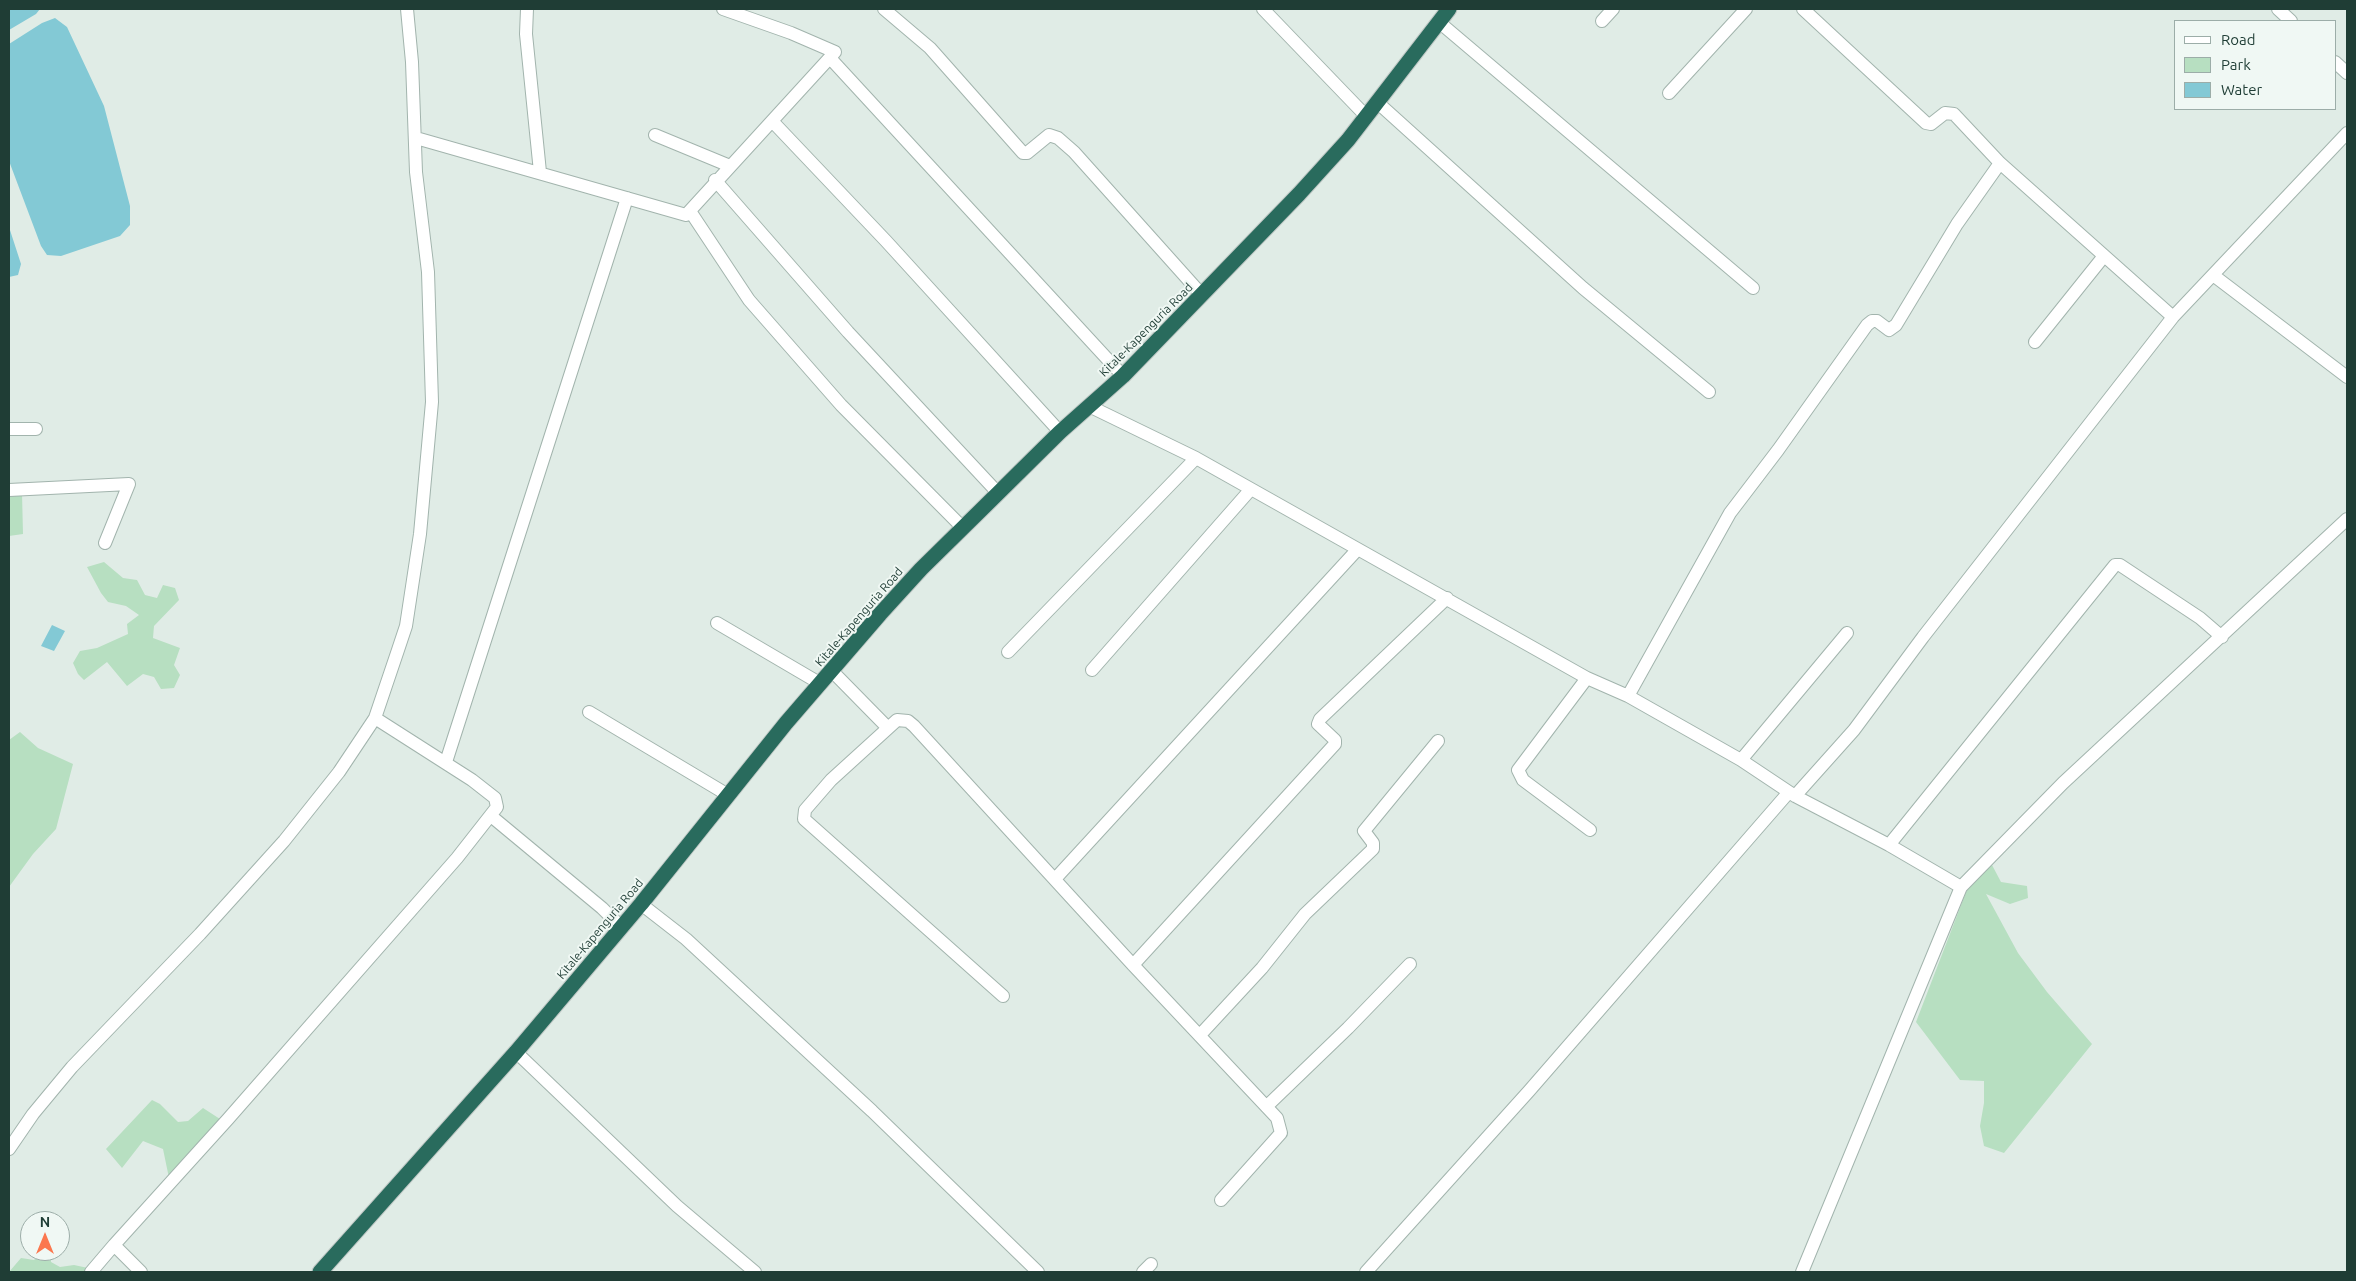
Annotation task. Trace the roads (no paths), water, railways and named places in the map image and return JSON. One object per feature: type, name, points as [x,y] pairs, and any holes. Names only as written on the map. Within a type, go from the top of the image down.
[{"type":"highway","name":"Kitale-Kapenguria Road","points":[[320,1272],[516,1052],[641,904],[728,795],[821,684],[921,569],[1060,432],[1122,376],[1300,194],[1366,116],[1449,9]]},
{"type":"street","points":[[9,1149],[33,1114],[72,1067],[200,934],[284,841],[339,772],[375,718],[406,626],[420,534],[432,402],[428,272],[416,172],[416,138],[407,9]]},
{"type":"street","points":[[527,9],[526,34],[540,172]]},
{"type":"street","points":[[416,138],[686,215],[699,203],[715,180],[773,122],[835,52],[745,13],[723,9]]},
{"type":"street","points":[[884,9],[930,48],[1023,153],[1027,154],[1049,135],[1058,138],[1074,152],[1202,295]]},
{"type":"street","points":[[1263,9],[1366,116]]},
{"type":"street","points":[[1602,21],[1613,9]]},
{"type":"street","points":[[1669,92],[1746,9]]},
{"type":"street","points":[[1803,9],[1926,123],[1931,124],[1945,113],[1954,114],[2000,163],[2173,317]]},
{"type":"street","points":[[2278,9],[2290,20]]},
{"type":"street","points":[[1439,22],[1753,288]]},
{"type":"street","points":[[830,58],[1122,376]]},
{"type":"street","points":[[2336,63],[2347,73]]},
{"type":"street","points":[[1377,102],[1583,288],[1709,392]]},
{"type":"street","points":[[773,122],[886,241],[1060,432]]},
{"type":"street","points":[[1366,1272],[1792,794],[1854,730],[1923,637],[2173,317],[2347,133]]},
{"type":"street","points":[[655,134],[730,166]]},
{"type":"street","points":[[1628,696],[1730,512],[1778,450],[1867,325],[1872,321],[1877,321],[1889,330],[1896,325],[1957,224],[2000,163]]},
{"type":"street","points":[[715,180],[848,332],[998,493]]},
{"type":"street","points":[[446,762],[627,198]]},
{"type":"street","points":[[690,211],[749,300],[840,405],[963,528]]},
{"type":"street","points":[[2035,342],[2104,256]]},
{"type":"street","points":[[2213,275],[2347,377]]},
{"type":"street","points":[[1089,406],[1196,458],[1587,678],[1628,696],[1741,760],[1792,794],[1889,845],[1961,887]]},
{"type":"street","points":[[9,429],[36,429]]},
{"type":"street","points":[[1008,652],[1196,458]]},
{"type":"street","points":[[9,490],[129,484],[105,543]]},
{"type":"street","points":[[1092,670],[1252,489]]},
{"type":"street","points":[[1802,1272],[1961,887],[2063,783],[2347,519]]},
{"type":"street","points":[[1056,880],[1357,550]]},
{"type":"street","points":[[1889,845],[2115,565],[2120,565],[2200,618],[2222,637]]},
{"type":"street","points":[[1132,965],[1335,744],[1335,740],[1318,724],[1320,719],[1447,598]]},
{"type":"street","points":[[717,623],[821,684]]},
{"type":"street","points":[[1741,760],[1847,633]]},
{"type":"street","points":[[832,671],[888,728]]},
{"type":"street","points":[[1587,678],[1518,770],[1523,780],[1590,830]]},
{"type":"street","points":[[589,712],[728,795]]},
{"type":"street","points":[[91,1272],[235,1112],[497,807],[495,798],[446,762],[375,718]]},
{"type":"street","points":[[1003,996],[804,819],[805,810],[831,780],[897,720],[903,719],[914,726],[1132,965],[1267,1106],[1280,1123],[1282,1133],[1221,1200]]},
{"type":"street","points":[[1200,1036],[1262,968],[1305,914],[1373,849],[1373,843],[1364,830],[1438,741]]},
{"type":"street","points":[[491,816],[602,908],[621,927]]},
{"type":"street","points":[[641,904],[686,939],[872,1111],[1038,1272]]},
{"type":"street","points":[[1267,1106],[1348,1028],[1410,964]]},
{"type":"street","points":[[516,1052],[677,1206],[755,1272]]},
{"type":"street","points":[[114,1245],[141,1272]]},
{"type":"water","points":[[9,9],[40,9],[36,14],[9,30]]},
{"type":"water","points":[[55,18],[67,27],[104,106],[130,206],[130,225],[120,236],[61,256],[47,255],[41,246],[9,161],[9,44],[42,23]]},
{"type":"water","points":[[9,227],[21,264],[18,275],[9,277]]},
{"type":"water","points":[[52,625],[65,631],[54,651],[41,646]]}]
